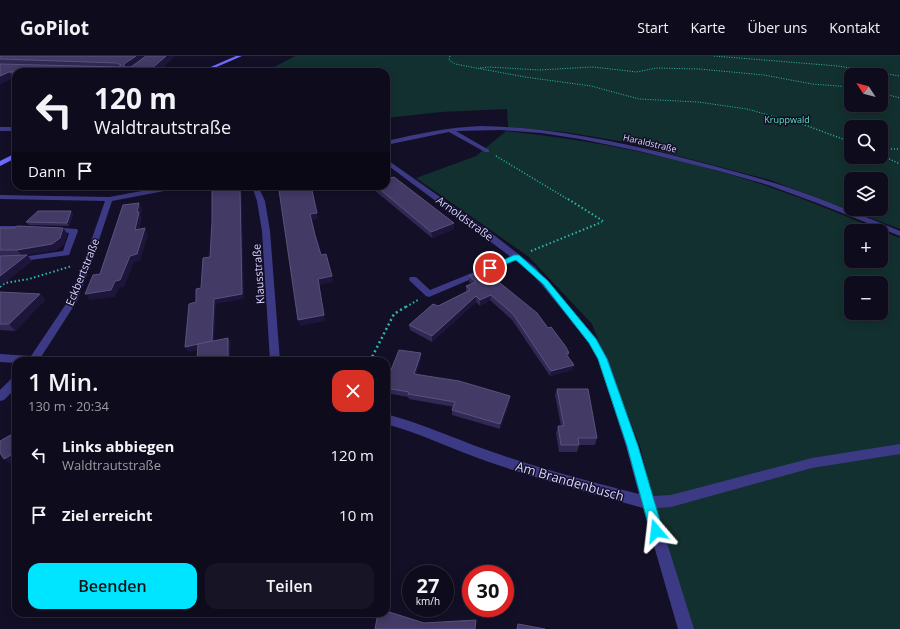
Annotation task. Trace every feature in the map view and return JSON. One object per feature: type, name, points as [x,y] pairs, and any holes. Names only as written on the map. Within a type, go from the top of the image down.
[{"type":"main road","points":[[211,68],[240,56]]},
{"type":"main road","points":[[0,164],[12,157]]},
{"type":"street","name":"Haraldstraße","points":[[390,142],[450,130],[480,128],[506,128],[562,134],[703,164],[772,184],[900,234]]},
{"type":"street","points":[[0,129],[12,130]]},
{"type":"street","points":[[450,130],[487,151]]},
{"type":"street","name":"Arnoldstraße","points":[[390,164],[517,257],[546,282],[593,341],[603,359],[613,387],[686,629]]},
{"type":"street","points":[[0,197],[108,199],[158,190]]},
{"type":"street","name":"Klausstraße","points":[[257,190],[261,201],[266,231],[275,357]]},
{"type":"street","name":"Eckbertstraße","points":[[36,357],[72,301],[88,261],[108,199]]},
{"type":"street","points":[[0,228],[74,231],[66,253],[22,259],[0,259]]},
{"type":"street","points":[[413,279],[429,294],[517,257]]},
{"type":"street","points":[[0,358],[12,359]]},
{"type":"street","points":[[0,397],[12,384]]},
{"type":"street","name":"Am Brandenbusch","points":[[390,420],[405,424],[485,455],[550,477],[648,503],[671,501],[812,463],[900,449]]},
{"type":"path","points":[[450,56],[448,58],[451,62],[479,69],[591,86],[639,99],[698,102],[747,109],[802,124],[844,139]]},
{"type":"path","points":[[714,56],[838,66],[900,76]]},
{"type":"path","points":[[479,69],[489,67],[553,70],[593,67],[637,72],[656,68],[699,69],[764,75],[812,84],[844,86]]},
{"type":"path","points":[[888,95],[900,98]]},
{"type":"path","points":[[888,149],[900,149]]},
{"type":"path","points":[[487,151],[603,221],[517,257]]},
{"type":"path","points":[[888,158],[900,164]]},
{"type":"path","points":[[0,287],[5,283],[29,279],[88,261]]},
{"type":"path","points":[[372,357],[394,314],[429,294]]},
{"type":"green space","name":"Kruppwald","points":[[295,56],[900,56],[900,229],[866,216],[888,216],[888,172],[844,172],[844,208],[770,180],[625,142],[565,132],[508,127],[507,109],[441,112],[390,118],[390,68],[272,68]]},
{"type":"green space","points":[[506,131],[571,139],[667,158],[730,174],[814,203],[866,224],[844,224],[844,268],[888,268],[888,233],[900,238],[900,629],[692,629],[656,519],[641,449],[592,324],[529,257],[416,178],[476,156]]},
{"type":"building","points":[[0,56],[136,56],[124,64],[124,67],[131,67],[146,56],[166,56],[152,68],[12,68],[12,72],[0,76],[0,64],[119,67],[121,65],[117,63],[0,59]]},
{"type":"building","points":[[394,177],[454,223],[431,232],[381,190],[390,190],[390,178]]},
{"type":"building","points":[[212,190],[240,190],[242,294],[214,299],[212,341],[185,347],[189,304],[196,302],[196,289],[201,288],[203,258],[210,257]]},
{"type":"building","points":[[279,190],[312,190],[317,213],[310,214],[321,255],[326,254],[332,276],[318,279],[324,315],[298,320]]},
{"type":"building","points":[[139,203],[137,212],[139,212],[135,230],[145,228],[137,254],[130,256],[120,280],[115,281],[111,290],[85,294],[93,275],[100,274],[123,205]]},
{"type":"building","points":[[38,211],[71,211],[67,223],[26,222]]},
{"type":"building","points":[[17,226],[63,228],[60,238],[52,244],[17,250],[0,250],[0,228],[14,228]]},
{"type":"building","points":[[27,255],[0,276],[0,256]]},
{"type":"building","points":[[484,270],[537,313],[548,328],[551,327],[566,347],[569,353],[566,354],[574,365],[551,371],[513,314],[491,295],[480,300],[476,296],[432,336],[409,325],[433,304],[438,306],[470,290],[466,286],[476,282],[469,276]]},
{"type":"building","points":[[0,292],[40,294],[9,324],[0,324]]},
{"type":"building","points":[[228,338],[228,357],[197,357],[198,344]]},
{"type":"building","points":[[399,350],[421,353],[414,374],[459,381],[510,396],[500,424],[452,410],[455,402],[408,394],[409,392],[390,389],[390,369],[391,370]]},
{"type":"building","points":[[557,389],[588,389],[597,438],[578,438],[579,445],[561,445],[558,426],[564,426]]},
{"type":"building","points":[[12,434],[12,454],[4,459],[0,453],[0,441]]},
{"type":"building","points":[[390,612],[424,623],[476,620],[475,629],[375,629],[377,617],[390,617]]},
{"type":"building","points":[[518,624],[545,629],[517,629]]},
{"type":"route","points":[[490,268],[517,257],[546,282],[593,341],[603,359],[615,393],[632,446],[656,531]]}]
